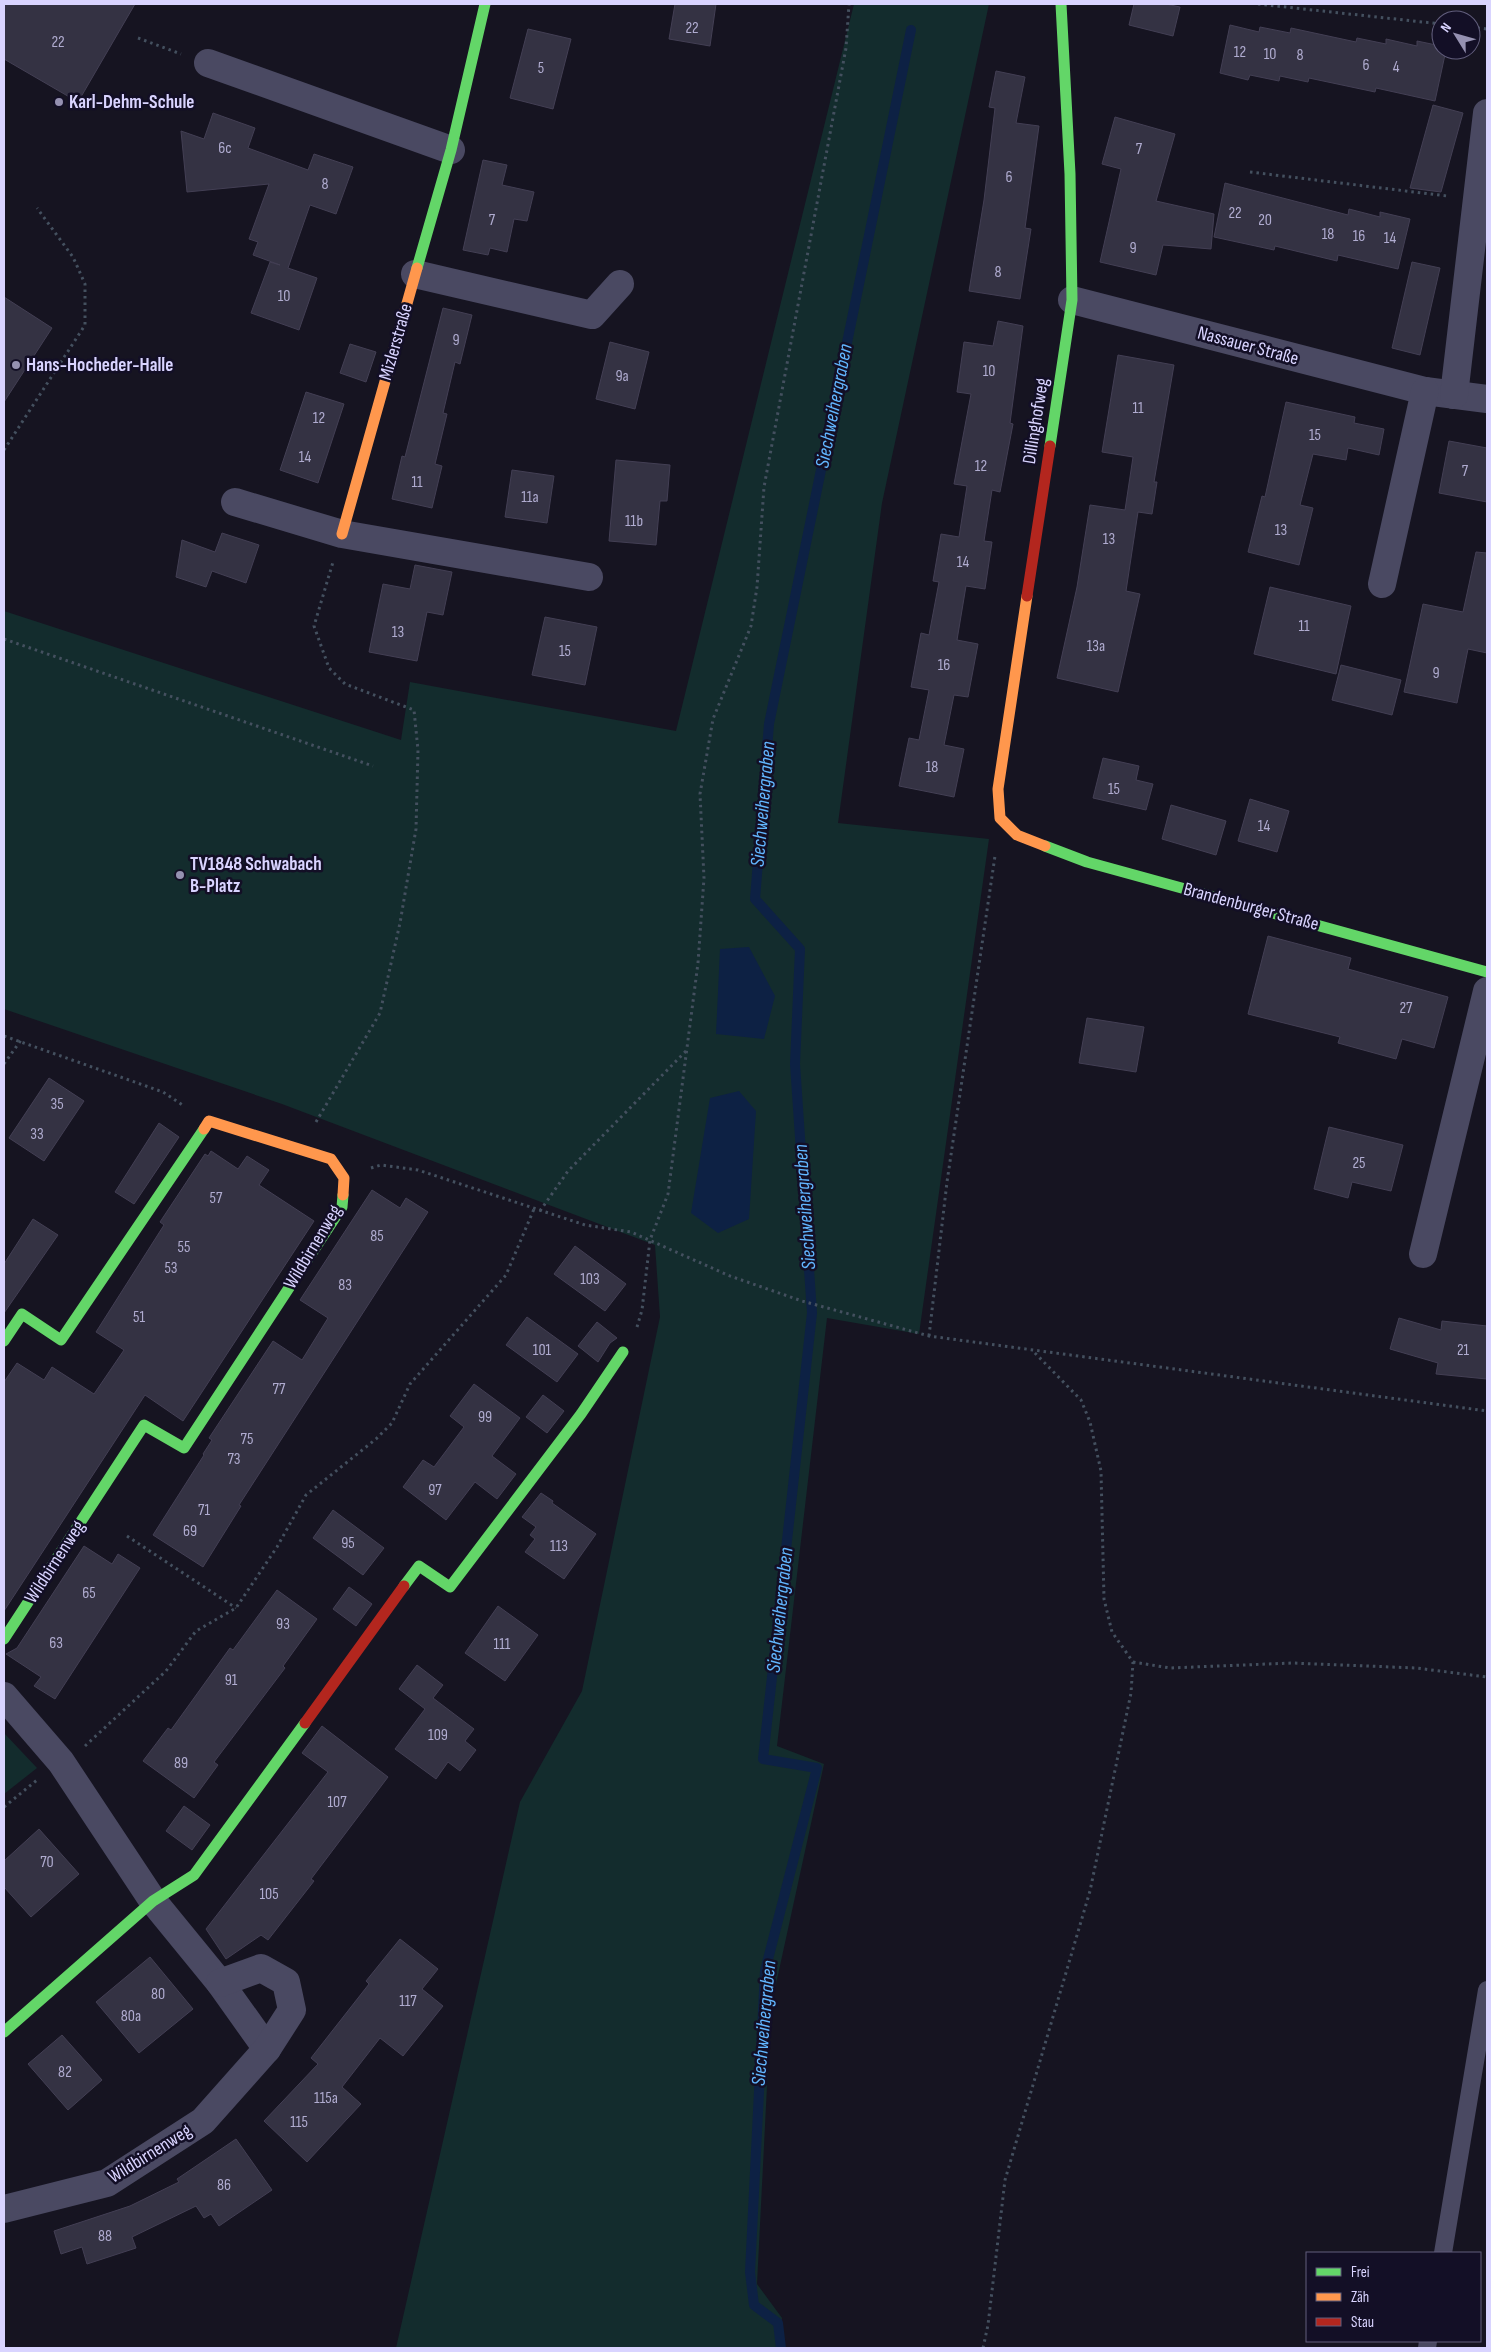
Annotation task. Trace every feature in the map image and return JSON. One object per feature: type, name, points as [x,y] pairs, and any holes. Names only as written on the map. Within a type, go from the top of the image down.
[{"type":"street","name":"Mizlerstraße","points":[[342,534],[450,150],[485,4]]},
{"type":"street","name":"Dillinghofweg","points":[[1000,818],[998,789],[1072,300],[1070,174],[1061,4]]},
{"type":"street","points":[[208,63],[450,150]]},
{"type":"street","points":[[1454,395],[1487,113]]},
{"type":"street","points":[[416,274],[592,315],[620,284]]},
{"type":"street","name":"Nassauer Straße","points":[[1072,300],[1425,392],[1487,399]]},
{"type":"street","points":[[1382,584],[1425,392]]},
{"type":"street","points":[[235,502],[342,534],[589,577]]},
{"type":"street","name":"Brandenburger Straße","points":[[1000,818],[1017,835],[1087,862],[1487,972]]},
{"type":"street","points":[[1423,1254],[1487,991]]},
{"type":"street","points":[[4,1341],[22,1314],[62,1340],[209,1121],[331,1159],[344,1178]]},
{"type":"street","name":"Wildbirnenweg","points":[[4,1639],[144,1425],[184,1448],[342,1207],[344,1178]]},
{"type":"street","points":[[4,2032],[153,1901],[194,1875],[419,1566],[450,1587],[581,1414],[623,1352]]},
{"type":"street","points":[[4,1696],[60,1762],[153,1901],[220,1983],[266,2049]]},
{"type":"street","name":"Wildbirnenweg","points":[[4,2209],[107,2183],[203,2121],[266,2049],[292,2010],[286,1982],[261,1968],[220,1983]]},
{"type":"lane","points":[[1443,2252],[1487,1990]]},
{"type":"path","points":[[623,1352],[637,1328],[642,1310],[650,1240],[668,1194],[698,963],[704,878],[700,794],[713,719],[751,626],[757,587],[764,487],[846,48],[849,4]]},
{"type":"path","points":[[1258,4],[1431,23]]},
{"type":"path","points":[[138,38],[208,63]]},
{"type":"path","points":[[1250,172],[1477,200]]},
{"type":"path","points":[[4,450],[85,325],[85,284],[73,257],[37,208]]},
{"type":"path","points":[[296,1148],[317,1121],[380,1013],[400,923],[416,830],[418,750],[414,710],[345,684],[329,668],[314,626],[320,600],[342,534]]},
{"type":"path","points":[[4,639],[373,766]]},
{"type":"path","points":[[929,1336],[947,1182],[1000,818]]},
{"type":"path","points":[[4,1036],[21,1040],[163,1092],[209,1121]]},
{"type":"path","points":[[4,1064],[21,1040]]},
{"type":"path","points":[[540,1211],[568,1171],[687,1050]]},
{"type":"path","points":[[344,1178],[381,1165],[418,1170],[585,1225],[630,1232],[730,1276],[802,1301],[929,1336],[1487,1411]]},
{"type":"path","points":[[5,1804],[94,1739],[166,1671],[196,1631],[236,1608],[277,1547],[306,1495],[376,1439],[392,1422],[410,1384],[506,1275],[534,1209]]},
{"type":"path","points":[[984,2348],[1005,2180],[1090,1891],[1131,1693],[1133,1662],[1112,1632],[1104,1599],[1101,1472],[1090,1422],[1081,1400],[1032,1350]]},
{"type":"path","points":[[127,1536],[236,1608]]},
{"type":"path","points":[[1133,1662],[1170,1668],[1292,1663],[1416,1668],[1487,1677]]},
{"type":"green space","points":[[854,4],[989,4],[882,503],[838,823],[989,839],[919,1334],[827,1318],[777,1746],[824,1764],[771,2007],[757,2284],[782,2318],[779,2348],[396,2348],[520,1802],[582,1691],[660,1317],[655,1245],[282,1104],[4,1009],[4,611],[401,740],[410,682],[676,731]]},
{"type":"green space","points":[[4,1733],[37,1768],[4,1794]]},
{"type":"water","points":[[749,947],[775,996],[764,1039],[716,1034],[720,949]]},
{"type":"water","points":[[739,1091],[756,1111],[749,1219],[718,1233],[691,1213],[710,1098]]},
{"type":"building","name":"Karl-Dehm-Schule","points":[[4,4],[135,4],[78,102],[4,59]]},
{"type":"building","points":[[675,4],[716,4],[710,46],[669,39]]},
{"type":"building","points":[[1134,4],[1166,4],[1180,7],[1173,36],[1129,25]]},
{"type":"building","points":[[1230,25],[1259,32],[1260,27],[1290,33],[1291,28],[1356,42],[1357,38],[1386,44],[1386,39],[1417,46],[1417,41],[1431,44],[1431,60],[1444,60],[1435,101],[1376,88],[1375,92],[1309,78],[1308,82],[1280,76],[1279,81],[1250,75],[1248,80],[1220,73]]},
{"type":"building","points":[[528,29],[571,39],[553,109],[510,98]]},
{"type":"building","points":[[996,71],[1025,77],[1016,123],[1039,126],[1025,228],[1031,229],[1020,299],[969,291],[984,200],[995,108],[989,107]]},
{"type":"building","points":[[1433,105],[1463,113],[1441,192],[1410,188]]},
{"type":"building","points":[[213,113],[255,128],[248,148],[308,170],[314,154],[353,167],[336,214],[310,205],[288,268],[317,278],[299,330],[251,313],[270,262],[280,265],[253,255],[258,242],[249,239],[269,184],[187,192],[181,131],[204,139]]},
{"type":"building","points":[[1115,117],[1175,134],[1156,201],[1214,214],[1211,249],[1163,245],[1156,275],[1100,262],[1121,169],[1102,164]]},
{"type":"building","points":[[483,160],[507,165],[502,185],[534,192],[527,221],[514,219],[507,252],[490,248],[488,255],[463,250]]},
{"type":"building","points":[[1225,183],[1348,215],[1349,209],[1380,217],[1380,212],[1410,219],[1398,269],[1338,255],[1337,261],[1275,246],[1274,250],[1214,237]]},
{"type":"building","points":[[1412,262],[1440,268],[1420,355],[1392,348]]},
{"type":"building","name":"Hans-Hocheder-Halle","points":[[4,297],[52,328],[4,402]]},
{"type":"building","points":[[443,308],[472,315],[460,364],[455,362],[443,413],[447,414],[435,464],[442,466],[432,508],[392,499],[402,456],[405,457]]},
{"type":"building","points":[[998,321],[1023,326],[1010,423],[1013,424],[1000,492],[992,490],[984,541],[992,542],[985,589],[966,586],[957,640],[978,644],[968,697],[954,695],[944,745],[964,749],[954,797],[899,786],[909,738],[919,740],[929,690],[911,687],[921,633],[929,635],[939,582],[933,581],[941,534],[959,537],[967,486],[954,484],[971,394],[957,392],[964,342],[993,346]]},
{"type":"building","points":[[610,342],[649,352],[635,409],[596,399]]},
{"type":"building","points":[[350,344],[376,352],[366,382],[340,373]]},
{"type":"building","points":[[1118,355],[1174,365],[1154,482],[1157,482],[1152,514],[1138,512],[1126,591],[1140,594],[1118,692],[1057,678],[1077,587],[1090,505],[1125,510],[1133,457],[1102,452]]},
{"type":"building","points":[[306,392],[344,404],[318,483],[280,470]]},
{"type":"building","points":[[1286,402],[1355,417],[1354,423],[1384,429],[1379,455],[1348,448],[1346,460],[1313,454],[1300,505],[1313,508],[1299,565],[1248,552],[1262,496],[1265,497]]},
{"type":"building","points":[[1449,441],[1487,448],[1487,502],[1439,493]]},
{"type":"building","points":[[616,460],[670,465],[667,501],[660,501],[656,545],[609,541]]},
{"type":"building","points":[[512,470],[554,476],[547,523],[505,517]]},
{"type":"building","points":[[222,533],[259,545],[246,583],[212,571],[206,587],[176,577],[182,540],[215,552]]},
{"type":"building","points":[[1476,552],[1487,553],[1487,653],[1468,649],[1457,703],[1404,692],[1423,604],[1463,612]]},
{"type":"building","points":[[415,565],[452,572],[443,615],[427,612],[417,661],[369,652],[383,584],[410,589]]},
{"type":"building","points":[[1270,587],[1351,606],[1336,674],[1254,654]]},
{"type":"building","points":[[545,617],[597,627],[585,685],[532,675]]},
{"type":"building","points":[[1341,665],[1401,680],[1392,715],[1332,700]]},
{"type":"building","points":[[1103,758],[1139,766],[1136,780],[1153,784],[1146,810],[1093,798]]},
{"type":"building","points":[[1250,799],[1289,811],[1277,852],[1238,841]]},
{"type":"building","points":[[1171,805],[1226,821],[1216,855],[1162,839]]},
{"type":"building","points":[[1268,936],[1351,958],[1348,969],[1448,997],[1434,1048],[1402,1039],[1396,1059],[1338,1043],[1340,1037],[1248,1014]]},
{"type":"building","points":[[1087,1018],[1144,1027],[1136,1072],[1079,1063]]},
{"type":"building","points":[[49,1078],[84,1101],[44,1161],[9,1138]]},
{"type":"building","points":[[159,1123],[179,1137],[134,1204],[115,1192]]},
{"type":"building","points":[[1329,1127],[1403,1145],[1391,1191],[1352,1182],[1348,1198],[1314,1189]]},
{"type":"building","points":[[211,1151],[238,1169],[247,1156],[269,1170],[259,1185],[314,1221],[183,1421],[145,1395],[4,1611],[4,1382],[17,1363],[44,1380],[52,1367],[94,1394],[124,1350],[96,1332],[164,1225],[160,1222],[205,1154],[208,1156]]},
{"type":"building","points":[[372,1190],[400,1208],[406,1198],[428,1212],[239,1505],[241,1506],[203,1567],[153,1535],[204,1455],[212,1440],[209,1438],[273,1341],[302,1360],[328,1318],[300,1300]]},
{"type":"building","points":[[33,1219],[58,1235],[4,1313],[4,1264]]},
{"type":"building","points":[[575,1246],[626,1284],[605,1311],[554,1274]]},
{"type":"building","points":[[527,1317],[578,1354],[557,1382],[506,1345]]},
{"type":"building","points":[[1399,1318],[1441,1330],[1442,1321],[1487,1326],[1487,1379],[1436,1374],[1438,1363],[1390,1349]]},
{"type":"building","points":[[597,1322],[617,1338],[610,1343],[598,1362],[578,1346]]},
{"type":"building","points":[[474,1384],[520,1418],[492,1456],[516,1474],[497,1499],[475,1482],[446,1520],[403,1487],[423,1460],[434,1467],[464,1427],[450,1416]]},
{"type":"building","points":[[543,1395],[564,1411],[547,1433],[526,1417]]},
{"type":"building","points":[[541,1493],[596,1534],[564,1579],[525,1552],[535,1539],[530,1535],[536,1527],[522,1517]]},
{"type":"building","points":[[333,1510],[384,1548],[363,1575],[313,1538]]},
{"type":"building","points":[[84,1546],[112,1564],[118,1554],[140,1568],[55,1699],[34,1686],[41,1677],[6,1654],[17,1648]]},
{"type":"building","points":[[349,1587],[372,1604],[356,1626],[333,1609]]},
{"type":"building","points":[[277,1590],[317,1619],[283,1666],[285,1668],[214,1762],[218,1765],[194,1798],[143,1761],[168,1728],[171,1730],[230,1648],[233,1650]]},
{"type":"building","points":[[498,1606],[538,1635],[505,1681],[465,1653]]},
{"type":"building","points":[[417,1665],[443,1685],[433,1698],[474,1729],[465,1741],[476,1750],[460,1771],[448,1762],[436,1779],[395,1749],[425,1709],[399,1689]]},
{"type":"building","points":[[322,1726],[388,1777],[311,1879],[314,1881],[268,1940],[261,1935],[226,1959],[206,1929],[328,1772],[302,1753]]},
{"type":"building","points":[[184,1806],[210,1825],[192,1850],[166,1831]]},
{"type":"building","points":[[39,1829],[79,1874],[31,1917],[4,1887],[4,1861]]},
{"type":"building","points":[[400,1939],[438,1969],[422,1989],[443,2006],[403,2056],[380,2038],[342,2087],[361,2104],[307,2162],[264,2121],[318,2064],[311,2058],[369,1984],[366,1981]]},
{"type":"building","points":[[150,1957],[193,2009],[139,2053],[96,2002]]},
{"type":"building","points":[[62,2035],[102,2080],[68,2110],[28,2064]]},
{"type":"building","points":[[236,2139],[272,2190],[219,2226],[211,2214],[204,2218],[196,2206],[132,2237],[136,2248],[87,2264],[82,2247],[61,2254],[54,2231],[130,2206],[179,2182],[177,2179]]},
{"type":"waterway","name":"Siechweihergraben","points":[[781,2348],[778,2323],[754,2305],[750,2272],[765,1971],[817,1768],[763,1759],[812,1313],[795,1064],[800,949],[755,899],[769,724],[911,30]]},
{"type":"traffic: fast","points":[[417,268],[451,150],[485,4]]},
{"type":"traffic: fast","points":[[1050,446],[1072,300],[1070,174],[1061,4]]},
{"type":"traffic: fast","points":[[1045,846],[1087,862],[1487,972]]},
{"type":"traffic: fast","points":[[4,1341],[22,1314],[61,1340],[204,1129]]},
{"type":"traffic: fast","points":[[4,1639],[144,1425],[184,1448],[342,1207],[343,1195]]},
{"type":"traffic: fast","points":[[404,1586],[419,1566],[450,1587],[581,1414],[623,1352]]},
{"type":"traffic: fast","points":[[4,2032],[153,1901],[194,1875],[305,1723]]},
{"type":"traffic: slow","points":[[342,534],[417,268]]},
{"type":"traffic: slow","points":[[1027,596],[998,789],[1000,818],[1017,835],[1045,846]]},
{"type":"traffic: slow","points":[[204,1129],[209,1121],[331,1159],[344,1178],[343,1195]]},
{"type":"traffic: jam","points":[[1027,596],[1050,446]]},
{"type":"traffic: jam","points":[[305,1723],[404,1586]]},
{"type":"place","name":"Karl-Dehm-Schule","points":[[59,102]]},
{"type":"place","name":"Hans-Hocheder-Halle","points":[[16,365]]},
{"type":"place","name":"TV1848 Schwabach B-Platz","points":[[180,875]]}]
